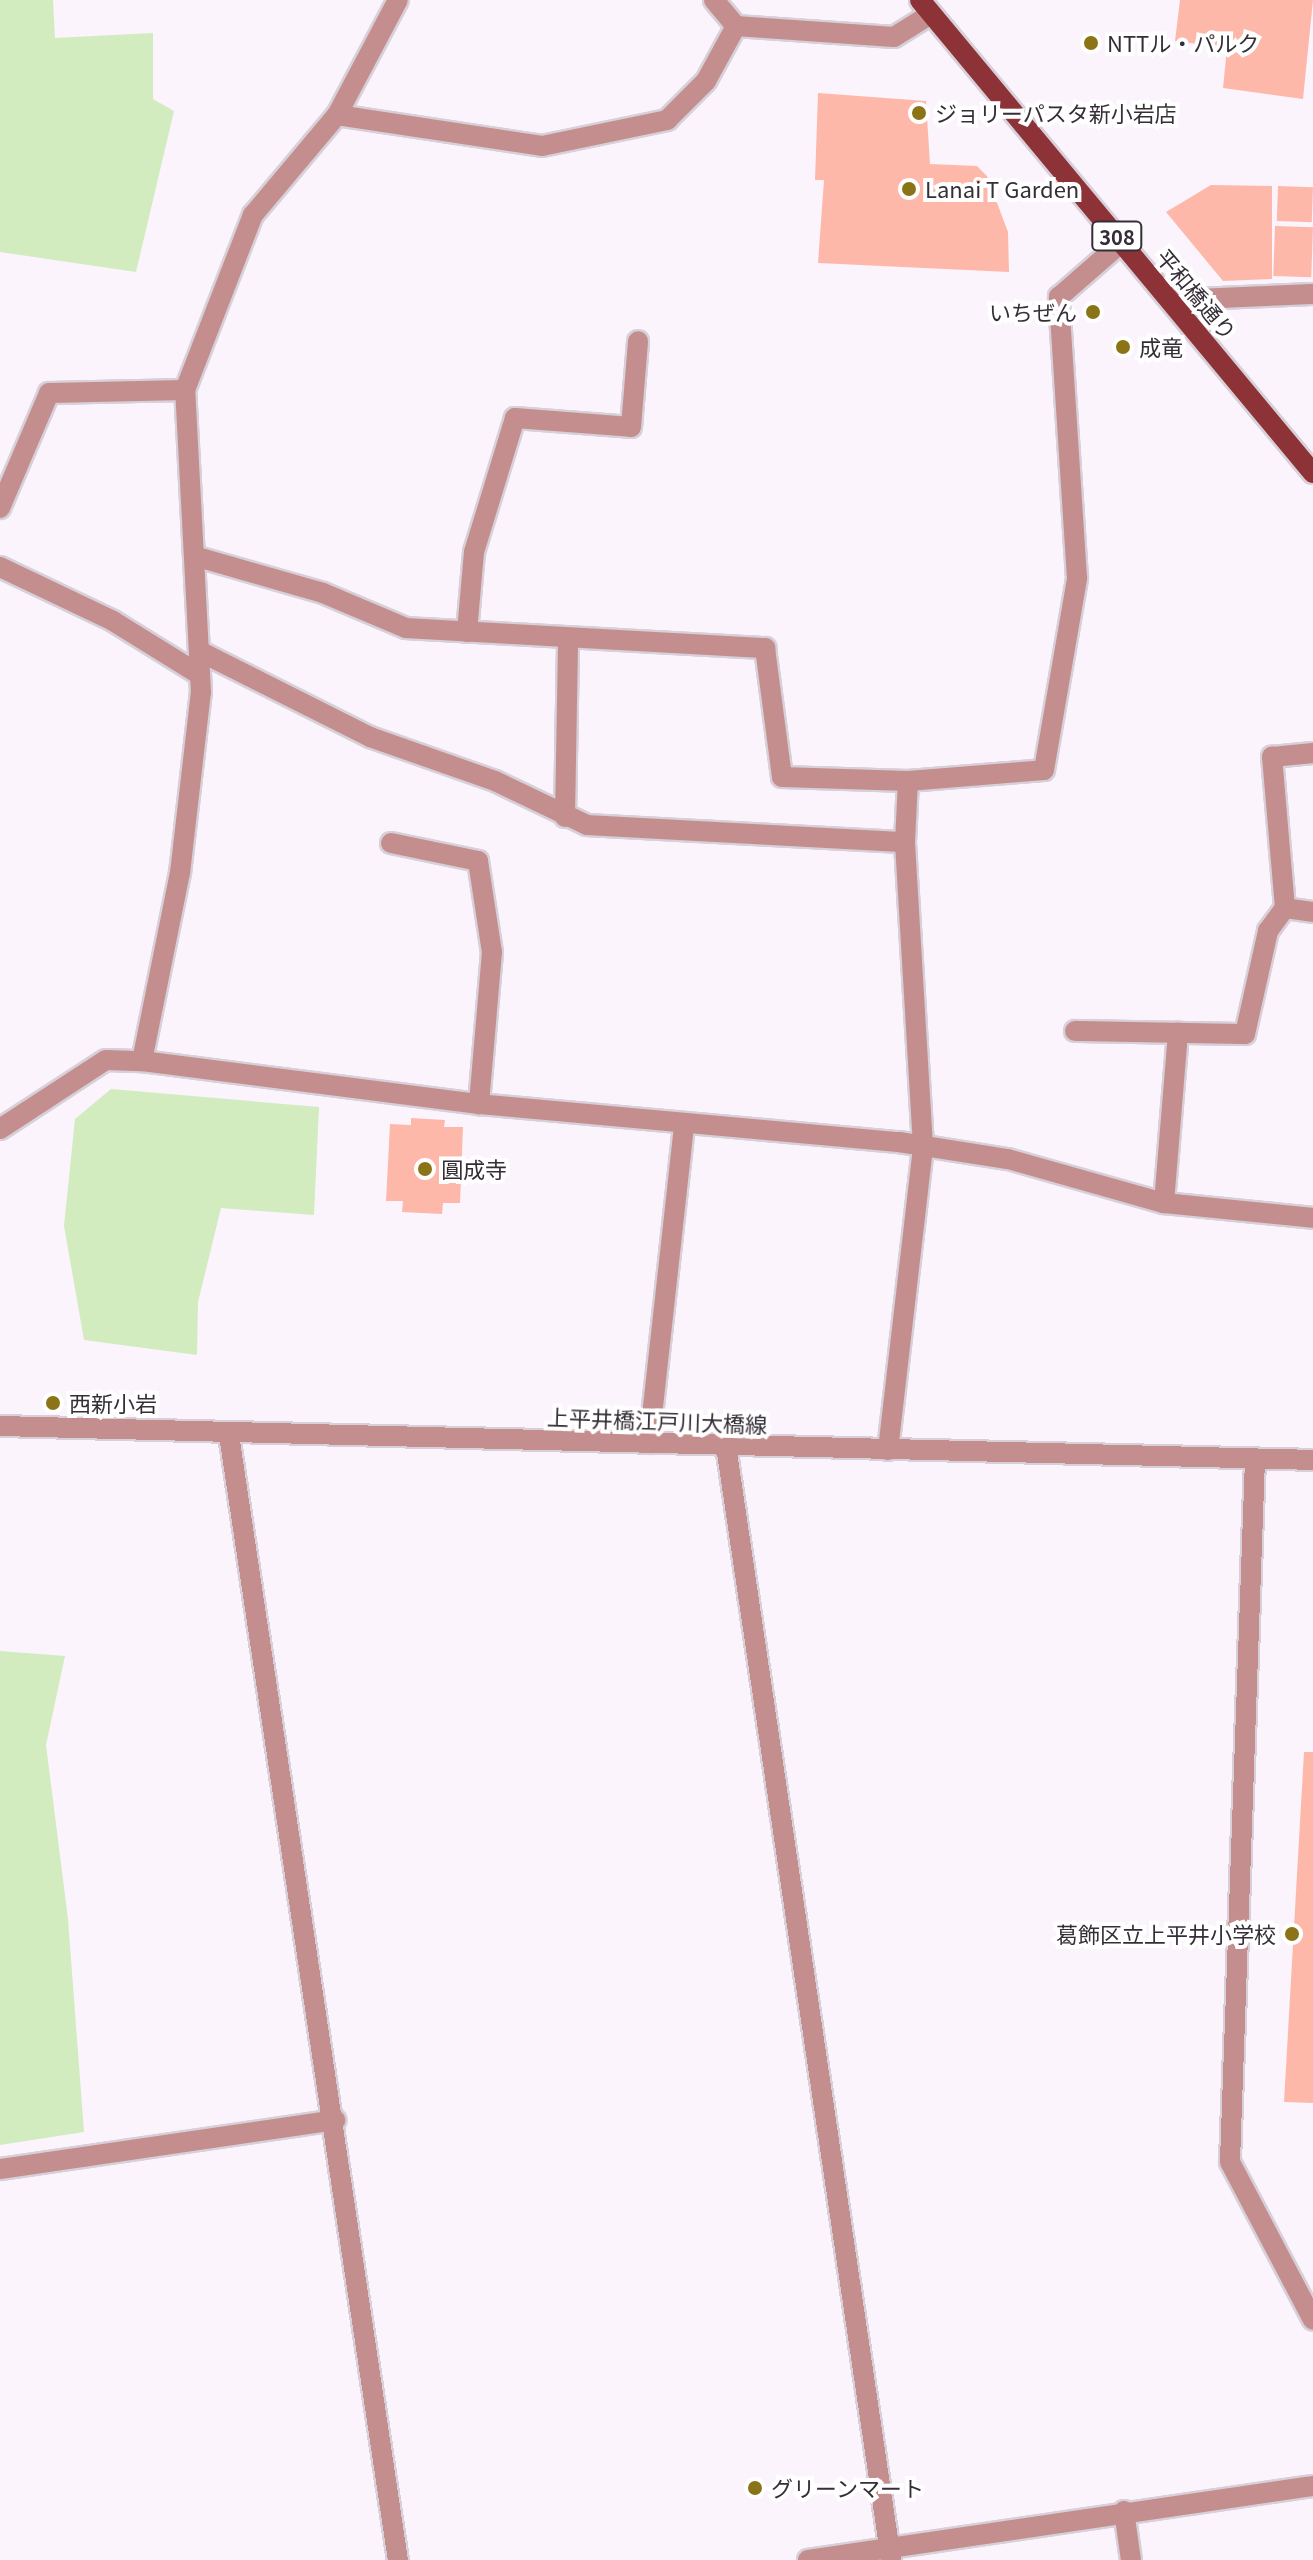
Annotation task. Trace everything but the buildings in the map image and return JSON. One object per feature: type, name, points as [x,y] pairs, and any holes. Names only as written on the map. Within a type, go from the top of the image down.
[{"type":"main road","name":"平和橋通り","points":[[926,7],[1173,300],[1313,473]]},
{"type":"street","points":[[142,1061],[180,873],[200,675],[185,390],[253,215],[337,115],[398,0]]},
{"type":"street","points":[[714,0],[736,26],[894,37],[926,7]]},
{"type":"street","points":[[337,115],[542,146],[667,120],[706,81],[736,26]]},
{"type":"street","points":[[194,556],[323,593],[406,628],[765,648],[782,777],[908,781],[1044,770],[1077,578],[1059,297],[1122,242]]},
{"type":"street","points":[[1173,300],[1313,294]]},
{"type":"street","points":[[467,632],[474,552],[515,418],[631,427],[638,341]]},
{"type":"street","points":[[0,508],[49,393],[185,390]]},
{"type":"street","points":[[0,567],[113,621],[200,675]]},
{"type":"street","points":[[565,817],[568,639]]},
{"type":"street","points":[[201,652],[370,737],[495,781],[587,825],[905,842]]},
{"type":"street","points":[[1075,1031],[1245,1034],[1268,931],[1285,908],[1272,757],[1313,753]]},
{"type":"street","points":[[888,1450],[923,1146],[905,842],[908,781]]},
{"type":"street","points":[[391,843],[478,861],[492,952],[479,1104]]},
{"type":"street","points":[[1285,908],[1313,912]]},
{"type":"street","points":[[1164,1203],[1178,1033]]},
{"type":"street","points":[[0,1129],[106,1060],[142,1061],[479,1104],[923,1146],[1008,1159],[1164,1203],[1313,1218]]},
{"type":"street","points":[[649,1443],[684,1124]]},
{"type":"street","name":"上平井橋江戸川大橋線","points":[[0,1426],[229,1435],[1313,1460]]},
{"type":"street","points":[[229,1435],[335,2120],[398,2560]]},
{"type":"street","points":[[726,1446],[890,2554]]},
{"type":"street","points":[[1255,1459],[1230,2162],[1313,2320]]},
{"type":"street","points":[[0,2169],[335,2120]]},
{"type":"street","points":[[808,2560],[890,2554],[1124,2511],[1313,2486]]},
{"type":"street","points":[[1124,2511],[1131,2560]]},
{"type":"green space","points":[[0,0],[53,0],[55,38],[153,33],[153,99],[174,111],[136,272],[0,252]]},
{"type":"green space","points":[[111,1089],[319,1107],[314,1215],[221,1208],[198,1302],[197,1355],[84,1340],[64,1226],[75,1119]]},
{"type":"green space","points":[[0,1651],[65,1656],[46,1745],[68,1919],[84,2132],[0,2145]]},
{"type":"place","name":"NTTル・パルク","points":[[1091,43]]},
{"type":"place","name":"ジョリーパスタ新小岩店","points":[[919,113]]},
{"type":"place","name":"Lanai T Garden","points":[[909,189]]},
{"type":"place","name":"いちぜん","points":[[1093,312]]},
{"type":"place","name":"成竜","points":[[1123,347]]},
{"type":"place","name":"圓成寺","points":[[425,1169]]},
{"type":"place","name":"西新小岩","points":[[53,1403]]},
{"type":"place","name":"葛飾区立上平井小学校","points":[[1292,1934]]},
{"type":"place","name":"グリーンマート","points":[[755,2488]]}]
